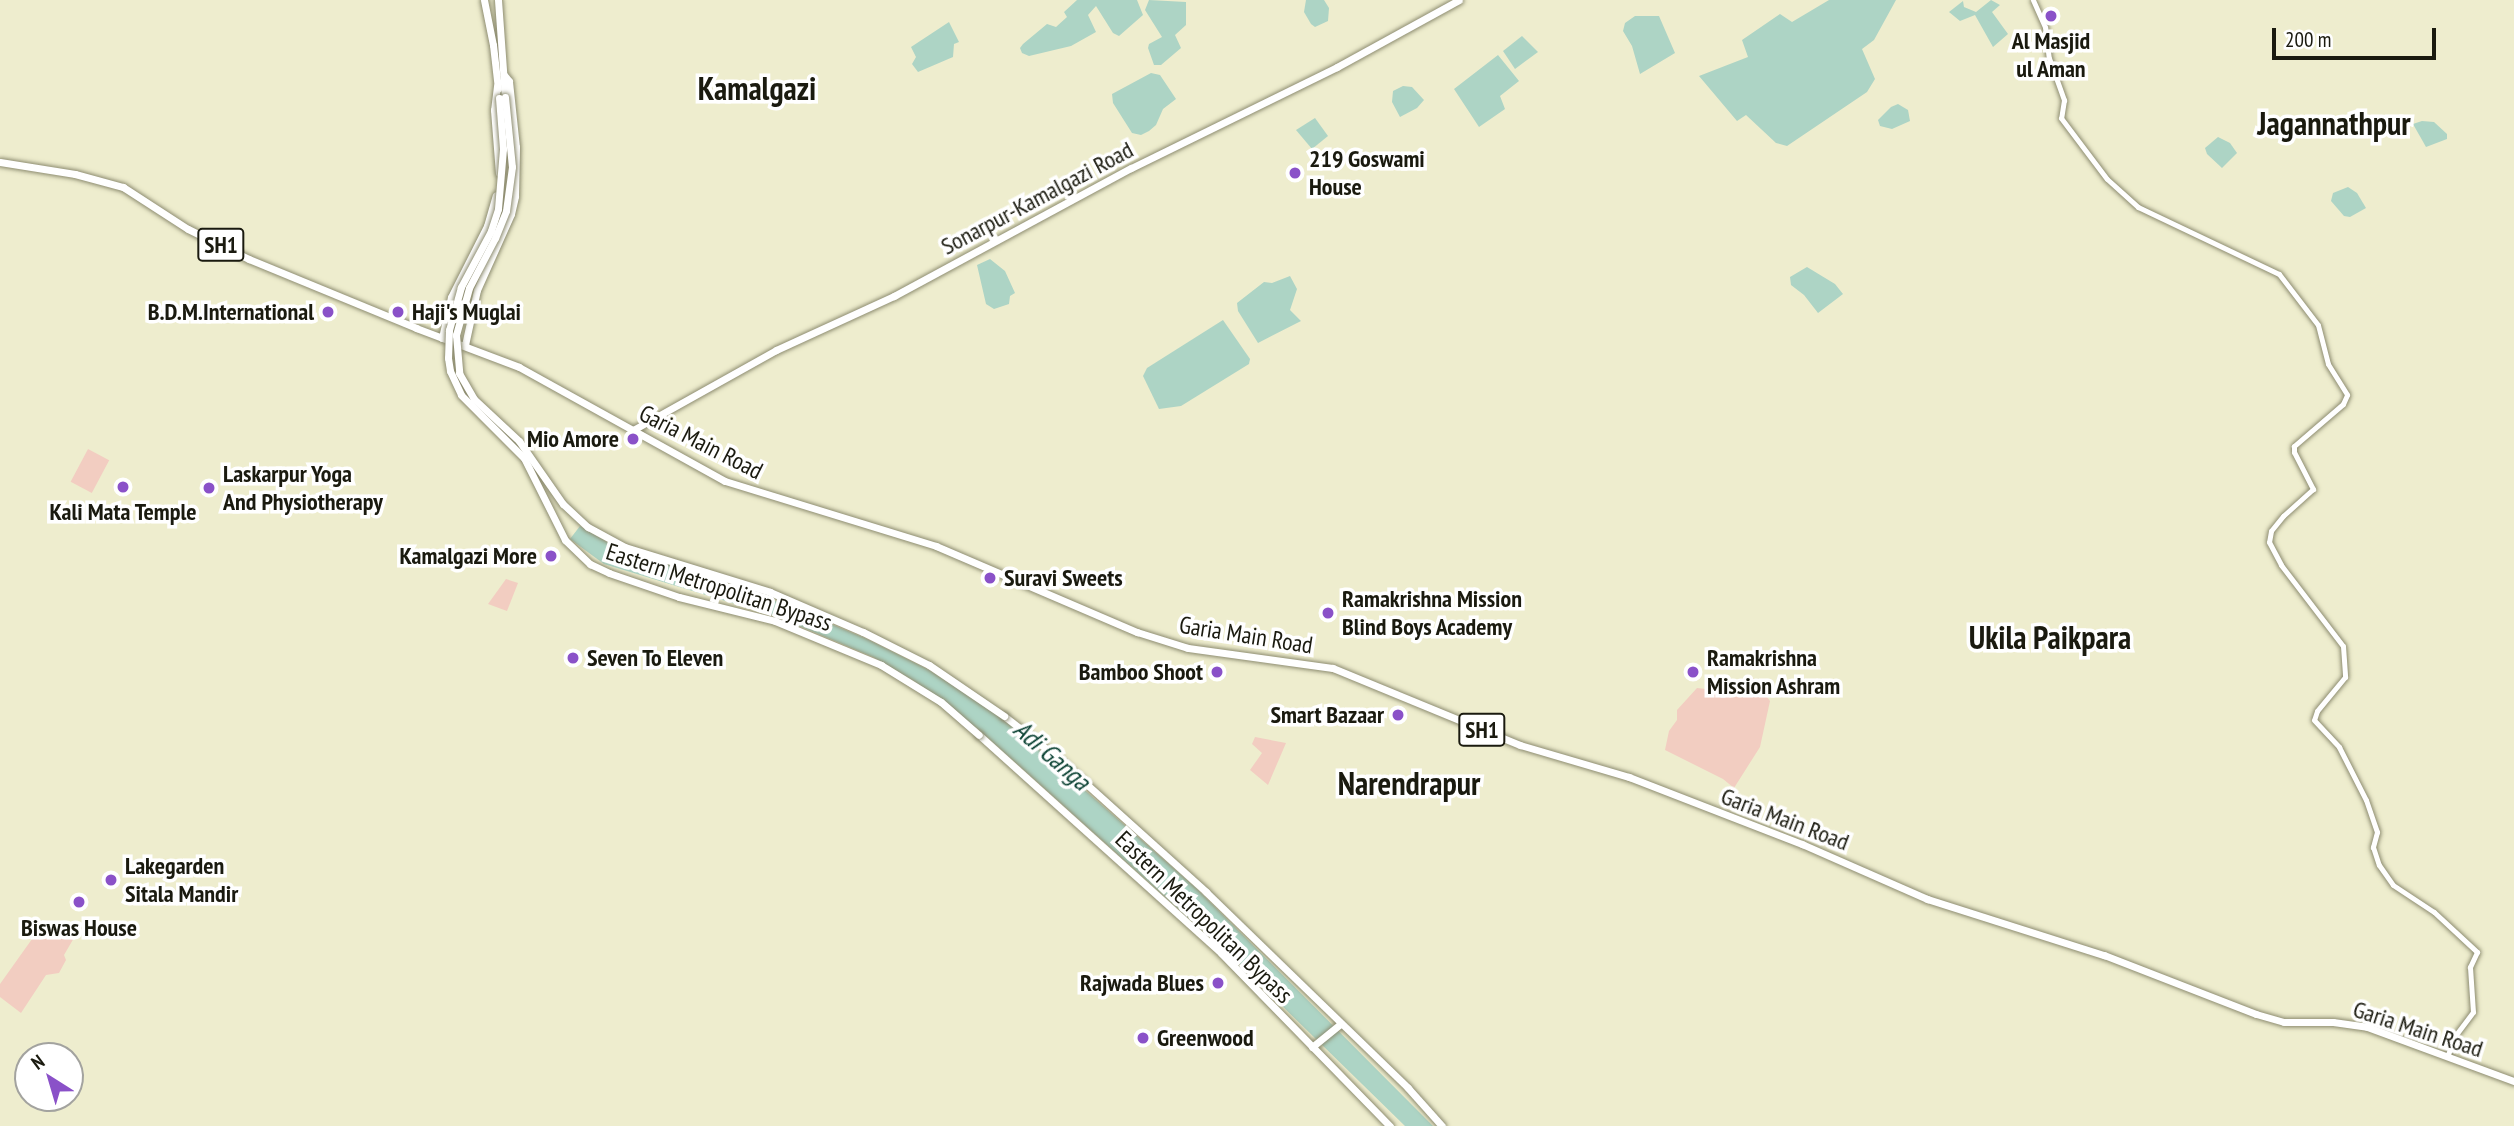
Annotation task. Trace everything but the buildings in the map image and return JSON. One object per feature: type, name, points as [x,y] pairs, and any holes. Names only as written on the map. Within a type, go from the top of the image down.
[{"type":"main road","name":"Eastern Metropolitan Bypass","points":[[484,0],[498,44],[497,86],[502,97],[512,167],[506,211],[469,288],[456,335],[459,373],[474,399],[519,440],[563,504],[588,527],[625,547],[770,592],[863,632],[929,665],[1004,716],[1053,754],[1206,892],[1408,1088],[1442,1126]]},
{"type":"main road","points":[[498,0],[498,44],[504,75],[502,97]]},
{"type":"main road","name":"Sonarpur-Kamalgazi Road","points":[[633,430],[776,351],[894,296],[1131,168],[1337,67],[1459,0]]},
{"type":"main road","points":[[466,345],[477,290],[511,214],[515,196],[516,147],[509,81],[504,75]]},
{"type":"main road","points":[[442,338],[451,298],[494,206],[499,170],[494,110],[497,86]]},
{"type":"main road","name":"Eastern Metropolitan Bypass","points":[[502,97],[503,149],[498,209],[491,231],[461,287],[452,314],[447,348],[450,371],[470,406],[524,458],[565,540],[590,564],[609,573],[679,597],[775,621],[881,666],[941,702],[1221,953],[1390,1126]]},
{"type":"main road","name":"Garia Main Road","points":[[0,162],[75,174],[124,187],[188,229],[249,259],[519,367],[725,481],[947,550],[1163,641],[1215,652],[1333,668],[1520,745],[1629,777],[1802,844],[1927,898],[2104,955],[2256,1014],[2284,1022],[2333,1022],[2367,1027],[2514,1081]]},
{"type":"main road","points":[[1311,1047],[1340,1024]]},
{"type":"street","points":[[2033,0],[2045,27],[2049,58],[2064,100],[2061,118],[2107,179],[2138,207],[2279,274],[2315,319],[2328,364],[2347,395],[2343,404],[2294,446],[2294,452],[2313,489],[2277,524],[2269,542],[2281,565],[2343,646],[2345,677],[2316,711],[2314,720],[2339,747],[2366,800],[2377,832],[2373,847],[2379,864],[2393,884],[2434,912],[2477,951],[2470,967],[2473,1012],[2455,1036],[2447,1057]]},
{"type":"shaded area","points":[[1077,0],[1137,0],[1143,15],[1119,36],[1113,33],[1096,6],[1088,15],[1096,32],[1071,46],[1029,56],[1022,53],[1020,48],[1023,44],[1047,24],[1056,27],[1067,17],[1064,12]]},
{"type":"shaded area","points":[[1149,0],[1186,2],[1186,25],[1175,35],[1181,48],[1161,65],[1154,65],[1148,48],[1149,44],[1162,37],[1145,10]]},
{"type":"shaded area","points":[[1306,0],[1324,0],[1329,8],[1328,21],[1315,27],[1311,24],[1304,12]]},
{"type":"shaded area","points":[[1829,0],[1896,0],[1874,40],[1862,49],[1875,79],[1867,92],[1787,146],[1776,143],[1746,115],[1737,121],[1699,76],[1748,57],[1742,40],[1780,14],[1792,22]]},
{"type":"shaded area","points":[[1991,0],[2000,5],[1992,12],[2008,34],[1993,47],[1975,15],[1960,21],[1949,12],[1963,1],[1964,7],[1976,12]]},
{"type":"shaded area","points":[[1635,16],[1659,16],[1675,53],[1640,74],[1632,46],[1623,31],[1625,23]]},
{"type":"shaded area","points":[[949,22],[959,42],[954,44],[953,57],[918,72],[912,64],[916,57],[911,47]]},
{"type":"shaded area","points":[[1522,36],[1538,52],[1515,69],[1503,51]]},
{"type":"shaded area","points":[[1498,55],[1519,81],[1500,96],[1505,109],[1479,127],[1454,89]]},
{"type":"shaded area","points":[[1151,73],[1160,75],[1176,99],[1163,109],[1156,125],[1149,131],[1141,135],[1132,133],[1113,103],[1112,94]]},
{"type":"shaded area","points":[[1403,86],[1412,87],[1424,100],[1417,108],[1400,117],[1392,102],[1393,91]]},
{"type":"shaded area","points":[[1898,104],[1908,110],[1910,121],[1892,129],[1880,126],[1878,120]]},
{"type":"shaded area","points":[[1315,118],[1328,136],[1312,149],[1296,130]]},
{"type":"shaded area","points":[[2422,121],[2434,122],[2447,134],[2447,139],[2426,147],[2413,124]]},
{"type":"shaded area","points":[[2218,137],[2230,143],[2237,153],[2222,168],[2207,154],[2205,148]]},
{"type":"shaded area","points":[[2348,187],[2357,193],[2366,208],[2350,217],[2344,216],[2331,201],[2333,193]]},
{"type":"shaded area","points":[[990,259],[1005,271],[1015,293],[1010,296],[1009,304],[994,309],[986,304],[977,265]]},
{"type":"shaded area","points":[[1807,267],[1835,284],[1843,294],[1818,313],[1804,295],[1791,285],[1790,277]]},
{"type":"shaded area","points":[[1290,276],[1297,289],[1290,310],[1301,321],[1258,343],[1238,311],[1237,303],[1264,282],[1272,283]]},
{"type":"shaded area","points":[[1223,320],[1250,359],[1249,364],[1181,406],[1159,409],[1143,376],[1147,368]]},
{"type":"shaded area","points":[[88,449],[109,460],[92,493],[71,482]]},
{"type":"shaded area","points":[[580,526],[614,546],[778,602],[867,639],[929,670],[1004,719],[1196,888],[1433,1126],[1405,1126],[1232,957],[978,729],[914,681],[873,657],[778,617],[604,564],[570,539]]},
{"type":"shaded area","points":[[506,579],[518,583],[507,611],[488,604]]},
{"type":"shaded area","points":[[1753,678],[1770,701],[1760,747],[1734,788],[1723,779],[1665,750],[1669,731],[1677,720],[1677,710],[1697,688],[1723,691],[1727,684],[1741,684]]},
{"type":"shaded area","points":[[1255,737],[1286,743],[1268,785],[1250,770],[1262,753],[1252,744]]},
{"type":"shaded area","points":[[65,924],[78,931],[64,955],[66,960],[59,973],[46,975],[21,1013],[0,997],[0,984],[42,925],[52,928]]},
{"type":"place","name":"Al Masjid ul Aman","points":[[2051,16]]},
{"type":"place","name":"219 Goswami House","points":[[1295,173]]},
{"type":"place","name":"B.D.M.International","points":[[328,312]]},
{"type":"place","name":"Haji's Muglai","points":[[398,312]]},
{"type":"place","name":"Mio Amore","points":[[633,439]]},
{"type":"place","name":"Kali Mata Temple","points":[[123,487]]},
{"type":"place","name":"Laskarpur Yoga And Physiotherapy","points":[[209,488]]},
{"type":"place","name":"Kamalgazi More","points":[[551,556]]},
{"type":"place","name":"Suravi Sweets","points":[[990,578]]},
{"type":"place","name":"Ramakrishna Mission Blind Boys Academy","points":[[1328,613]]},
{"type":"place","name":"Seven To Eleven","points":[[573,658]]},
{"type":"place","name":"Bamboo Shoot","points":[[1217,672]]},
{"type":"place","name":"Ramakrishna Mission Ashram","points":[[1693,672]]},
{"type":"place","name":"Smart Bazaar","points":[[1398,715]]},
{"type":"place","name":"Lakegarden Sitala Mandir","points":[[111,880]]},
{"type":"place","name":"Biswas House","points":[[79,902]]},
{"type":"place","name":"Rajwada Blues","points":[[1218,983]]},
{"type":"place","name":"Greenwood","points":[[1143,1038]]},
{"type":"district","name":"Kamalgazi","points":[[757,88]]},
{"type":"district","name":"Jagannathpur","points":[[2334,123]]},
{"type":"district","name":"Ukila Paikpara","points":[[2050,637]]},
{"type":"district","name":"Narendrapur","points":[[1409,783]]},
{"type":"water label","name":"Adi Ganga","points":[[1052,755]]}]
